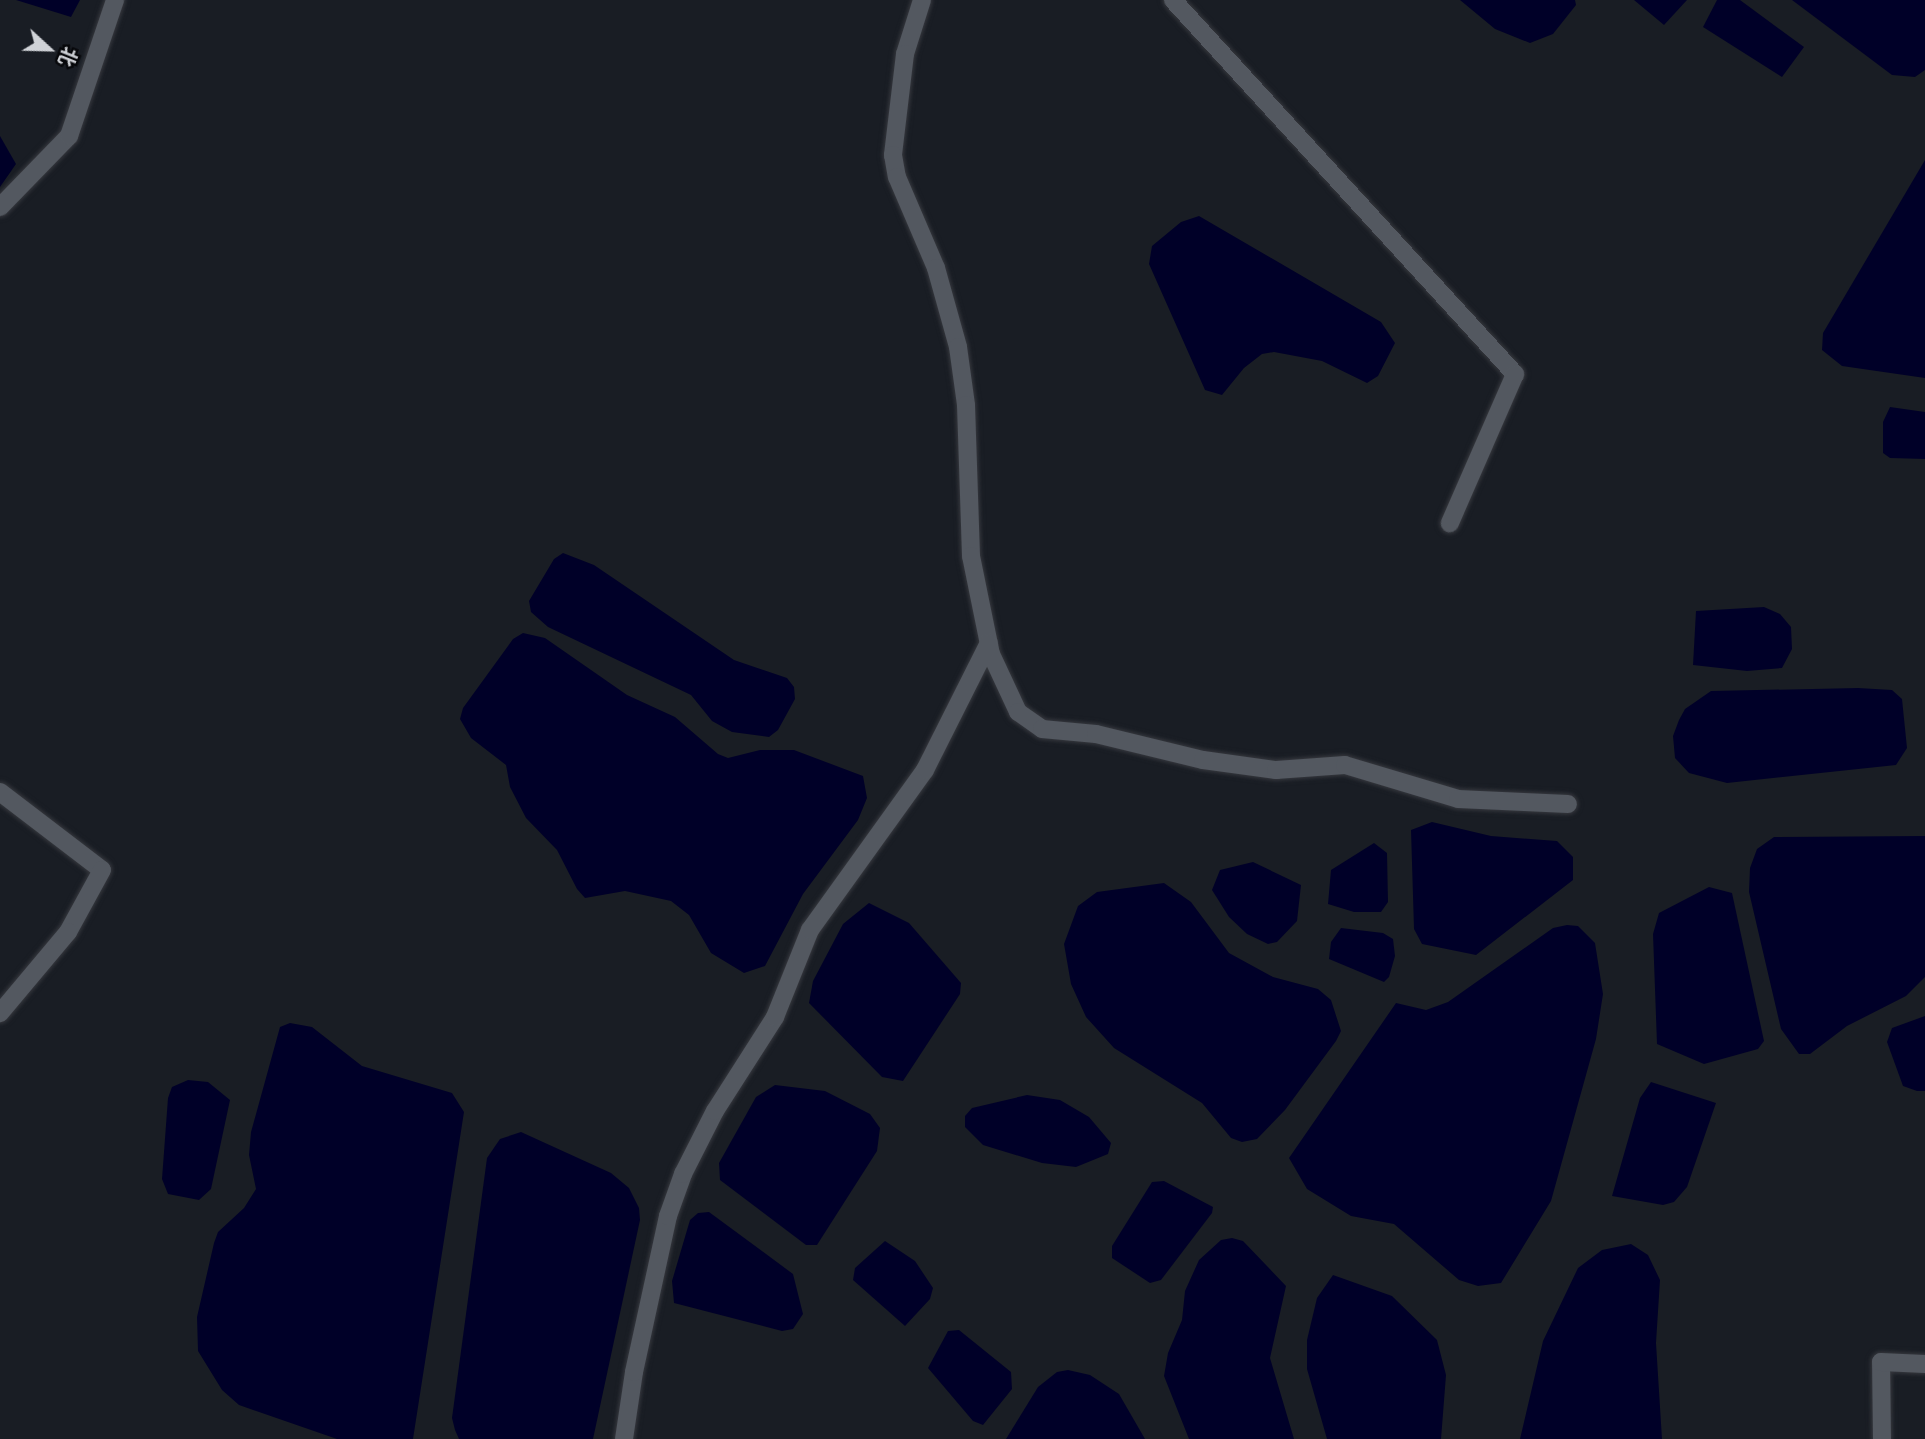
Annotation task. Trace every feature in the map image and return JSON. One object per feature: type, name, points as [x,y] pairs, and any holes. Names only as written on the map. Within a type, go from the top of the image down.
[{"type":"street","points":[[0,206],[69,136],[115,0]]},
{"type":"street","points":[[922,0],[905,54],[893,155],[897,177],[936,268],[958,347],[966,405],[971,556],[989,643],[1018,712],[1042,729],[1096,734],[1203,760],[1276,770],[1345,765],[1458,799],[1569,804]]},
{"type":"street","points":[[1173,0],[1515,374],[1450,523]]},
{"type":"street","points":[[625,1439],[637,1359],[668,1216],[683,1174],[715,1111],[775,1017],[810,930],[925,770],[989,643]]},
{"type":"street","points":[[0,793],[102,870],[68,932],[0,1013]]},
{"type":"street","points":[[1882,1439],[1881,1362],[1925,1364]]},
{"type":"water","points":[[16,0],[80,0],[71,17]]},
{"type":"water","points":[[1460,0],[1575,0],[1576,5],[1553,34],[1530,43],[1495,29]]},
{"type":"water","points":[[1634,0],[1687,0],[1664,25]]},
{"type":"water","points":[[1717,0],[1740,0],[1804,47],[1782,77],[1703,27]]},
{"type":"water","points":[[1792,0],[1925,0],[1925,70],[1915,77],[1892,75]]},
{"type":"water","points":[[0,136],[16,164],[0,187]]},
{"type":"water","points":[[1925,160],[1925,378],[1842,366],[1822,350],[1823,333]]},
{"type":"water","points":[[1199,216],[1381,322],[1395,343],[1378,376],[1367,383],[1322,361],[1274,352],[1262,354],[1244,368],[1222,395],[1205,390],[1149,264],[1152,246],[1181,222]]},
{"type":"water","points":[[1890,407],[1925,412],[1925,459],[1890,458],[1883,453],[1883,422]]},
{"type":"water","points":[[563,553],[594,565],[734,660],[787,678],[794,687],[795,699],[778,730],[769,737],[732,732],[712,721],[691,695],[548,627],[531,612],[529,601],[554,559]]},
{"type":"water","points":[[1764,607],[1780,614],[1791,627],[1792,649],[1782,668],[1747,671],[1693,665],[1696,611]]},
{"type":"water","points":[[523,633],[545,638],[627,695],[675,717],[718,754],[728,758],[760,750],[794,750],[863,776],[867,798],[858,820],[803,894],[765,966],[744,973],[711,953],[689,915],[671,901],[625,891],[585,898],[577,889],[557,850],[526,818],[510,787],[506,765],[471,738],[460,719],[463,708],[513,639]]},
{"type":"water","points":[[1858,688],[1892,690],[1902,699],[1907,748],[1896,765],[1727,783],[1689,773],[1675,758],[1673,736],[1679,720],[1685,709],[1711,691]]},
{"type":"water","points":[[1432,822],[1491,836],[1557,841],[1573,857],[1573,880],[1476,955],[1422,944],[1414,929],[1411,830]]},
{"type":"water","points":[[1925,836],[1925,977],[1906,996],[1847,1026],[1810,1054],[1799,1054],[1781,1029],[1749,892],[1750,868],[1757,849],[1774,837]]},
{"type":"water","points":[[1374,843],[1387,853],[1388,902],[1381,912],[1354,912],[1328,904],[1331,870]]},
{"type":"water","points":[[1253,862],[1301,885],[1297,921],[1277,942],[1268,944],[1247,934],[1229,917],[1212,890],[1220,870]]},
{"type":"water","points":[[1164,883],[1191,902],[1229,953],[1273,977],[1318,989],[1331,1000],[1341,1031],[1336,1041],[1285,1110],[1257,1139],[1242,1142],[1231,1138],[1202,1103],[1114,1048],[1086,1017],[1071,984],[1064,944],[1078,906],[1097,892]]},
{"type":"water","points":[[1709,887],[1732,893],[1764,1041],[1758,1049],[1704,1064],[1657,1044],[1653,934],[1659,913]]},
{"type":"water","points":[[869,903],[909,923],[961,983],[960,994],[903,1081],[882,1077],[809,1003],[813,981],[843,924]]},
{"type":"water","points":[[1578,926],[1595,943],[1603,994],[1596,1039],[1551,1201],[1501,1283],[1478,1286],[1459,1280],[1394,1224],[1351,1216],[1307,1189],[1289,1158],[1396,1003],[1426,1010],[1448,1002],[1553,928]]},
{"type":"water","points":[[1341,928],[1383,933],[1393,939],[1395,956],[1389,977],[1384,982],[1329,959],[1331,942]]},
{"type":"water","points":[[1925,1016],[1925,1091],[1917,1091],[1903,1086],[1887,1042],[1892,1028]]},
{"type":"water","points":[[290,1023],[312,1027],[362,1066],[452,1093],[464,1112],[413,1439],[337,1439],[239,1405],[222,1390],[198,1351],[197,1317],[214,1243],[218,1232],[244,1208],[256,1189],[249,1155],[251,1132],[280,1027]]},
{"type":"water","points":[[188,1080],[208,1082],[230,1100],[211,1189],[199,1200],[168,1194],[162,1179],[168,1098],[172,1087]]},
{"type":"water","points":[[1651,1082],[1716,1103],[1687,1187],[1674,1202],[1663,1205],[1612,1196],[1640,1098]]},
{"type":"water","points":[[775,1085],[825,1091],[870,1114],[880,1128],[877,1151],[817,1245],[806,1245],[720,1180],[719,1163],[756,1097]]},
{"type":"water","points":[[1027,1095],[1060,1100],[1089,1117],[1111,1143],[1108,1154],[1076,1167],[1042,1163],[983,1145],[965,1127],[965,1116],[972,1108]]},
{"type":"water","points":[[521,1132],[611,1173],[629,1188],[639,1208],[640,1220],[593,1439],[459,1439],[452,1418],[487,1158],[500,1139]]},
{"type":"water","points":[[1164,1181],[1213,1207],[1212,1213],[1161,1280],[1150,1283],[1112,1258],[1112,1246],[1152,1182]]},
{"type":"water","points":[[709,1212],[793,1274],[803,1314],[793,1329],[782,1331],[674,1303],[672,1281],[690,1220],[698,1213]]},
{"type":"water","points":[[1232,1238],[1243,1241],[1286,1286],[1270,1358],[1294,1439],[1189,1439],[1164,1376],[1168,1353],[1182,1320],[1185,1291],[1199,1260],[1221,1240]]},
{"type":"water","points":[[885,1241],[915,1261],[933,1288],[930,1299],[905,1326],[853,1280],[855,1268]]},
{"type":"water","points":[[1631,1244],[1648,1255],[1660,1280],[1656,1343],[1662,1439],[1520,1439],[1543,1341],[1578,1268],[1602,1250]]},
{"type":"water","points":[[1333,1275],[1392,1296],[1437,1340],[1446,1375],[1441,1439],[1327,1439],[1307,1369],[1307,1340],[1317,1298]]},
{"type":"water","points":[[959,1330],[1011,1372],[1012,1389],[983,1425],[973,1421],[928,1368],[948,1331]]},
{"type":"water","points":[[1068,1370],[1090,1375],[1119,1394],[1145,1439],[1006,1439],[1038,1387],[1057,1372]]}]
